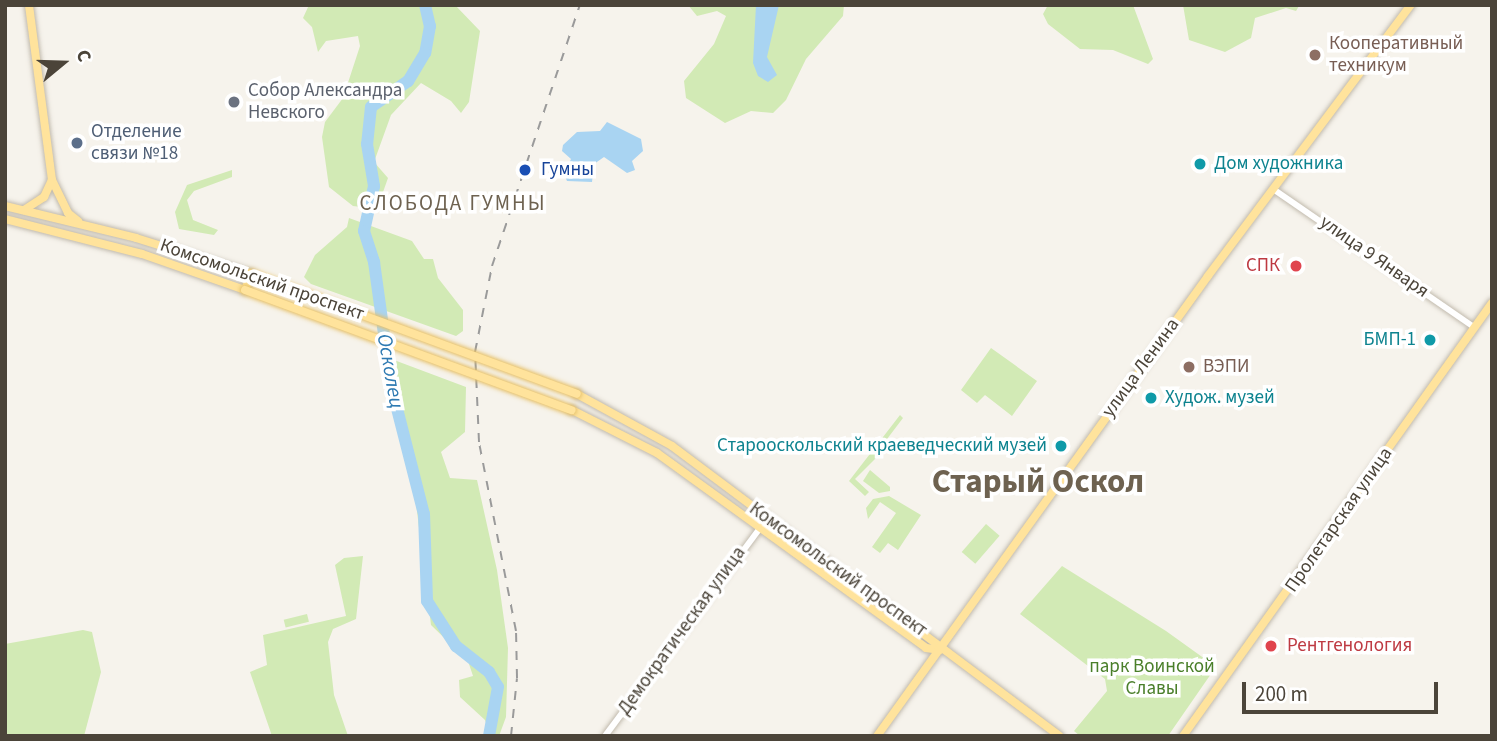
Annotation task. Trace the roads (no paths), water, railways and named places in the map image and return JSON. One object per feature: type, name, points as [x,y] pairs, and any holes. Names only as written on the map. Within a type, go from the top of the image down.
[{"type":"main road","points":[[29,5],[52,180],[68,213],[81,224]]},
{"type":"main road","name":"улица Ленина","points":[[877,736],[1273,189],[1411,5]]},
{"type":"main road","points":[[21,210],[44,197],[52,180]]},
{"type":"main road","name":"Комсомольский проспект","points":[[5,206],[81,224],[251,274],[577,394],[672,446],[933,639],[940,650]]},
{"type":"main road","name":"Комсомольский проспект","points":[[5,219],[142,254],[572,410],[657,453],[926,648],[940,650]]},
{"type":"main road","points":[[245,290],[251,274]]},
{"type":"main road","name":"Пролетарская улица","points":[[1183,736],[1492,303]]},
{"type":"main road","points":[[940,650],[1060,736]]},
{"type":"street","name":"улица 9 Января","points":[[1273,189],[1474,327]]},
{"type":"street","name":"Демократическая улица","points":[[605,736],[760,528]]},
{"type":"water","points":[[756,5],[779,5],[767,57],[777,75],[768,82],[758,76],[753,63]]},
{"type":"water","points":[[607,122],[641,139],[643,151],[632,161],[635,170],[627,173],[604,157],[594,164],[592,182],[567,181],[564,174],[571,159],[562,151],[563,145],[577,132],[600,131]]},
{"type":"waterway","name":"Осколец","points":[[425,5],[430,26],[425,53],[408,81],[371,107],[367,144],[374,186],[364,231],[374,262],[391,385],[424,514],[427,601],[456,646],[489,672],[498,687],[489,736]]},
{"type":"railway","points":[[511,736],[517,678],[516,631],[479,442],[475,352],[492,266],[580,5]]},
{"type":"place","name":"Кооперативный техникум","points":[[1315,55]]},
{"type":"place","name":"Собор Александра Невского","points":[[234,102]]},
{"type":"place","name":"Отделение связи №18","points":[[77,143]]},
{"type":"place","name":"Дом художника","points":[[1200,164]]},
{"type":"place","name":"Гумны","points":[[525,170]]},
{"type":"place","name":"СПК","points":[[1296,266]]},
{"type":"place","name":"БМП-1","points":[[1430,340]]},
{"type":"place","name":"ВЭПИ","points":[[1189,367]]},
{"type":"place","name":"Худож. музей","points":[[1151,398]]},
{"type":"place","name":"Старооскольский краеведческий музей","points":[[1061,446]]},
{"type":"place","name":"Рентгенология","points":[[1271,646]]},
{"type":"district","name":"СЛОБОДА ГУМНЫ","points":[[453,203]]},
{"type":"district","name":"Старый Оскол","points":[[1038,482]]},
{"type":"park label","name":"парк Воинской Славы","points":[[1152,678]]}]
